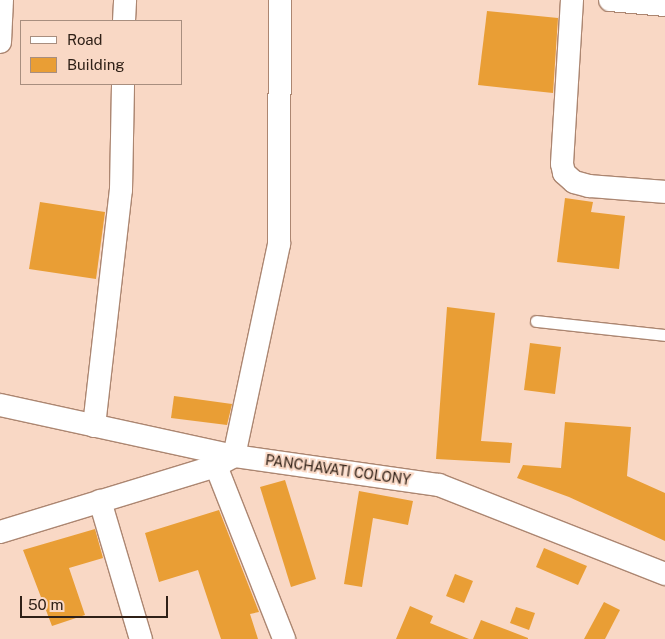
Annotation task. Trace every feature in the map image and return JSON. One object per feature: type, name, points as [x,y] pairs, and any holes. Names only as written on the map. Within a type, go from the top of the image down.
[{"type":"street","points":[[0,42],[2,0]]},
{"type":"street","points":[[124,0],[124,20]]},
{"type":"street","points":[[280,0],[279,244],[225,461],[284,639]]},
{"type":"street","points":[[572,0],[562,164],[564,173],[574,182],[589,186],[665,192]]},
{"type":"street","points":[[610,0],[665,6]]},
{"type":"street","points":[[94,426],[121,190],[123,85]]},
{"type":"street","name":"PANCHAVATI COLONY","points":[[0,405],[94,426],[225,461],[439,485],[665,574]]},
{"type":"street","points":[[0,532],[225,461]]},
{"type":"street","points":[[100,501],[141,639]]},
{"type":"lane","points":[[536,321],[665,335]]},
{"type":"building","points":[[487,11],[558,18],[553,93],[478,85]]},
{"type":"building","points":[[565,198],[593,202],[591,212],[625,216],[619,269],[557,262]]},
{"type":"building","points":[[40,202],[105,212],[96,279],[29,269]]},
{"type":"building","points":[[447,307],[495,313],[481,441],[512,443],[510,463],[436,459]]},
{"type":"building","points":[[530,343],[561,347],[555,394],[524,390]]},
{"type":"building","points":[[174,396],[232,404],[227,425],[171,418]]},
{"type":"building","points":[[565,422],[631,427],[627,476],[665,493],[665,541],[569,497],[517,478],[523,465],[561,468]]},
{"type":"building","points":[[285,480],[316,579],[291,587],[260,487]]},
{"type":"building","points":[[359,491],[413,501],[408,525],[373,518],[362,587],[344,584]]},
{"type":"building","points":[[219,510],[259,612],[250,614],[258,639],[221,639],[198,570],[159,582],[145,533]]},
{"type":"building","points":[[95,529],[103,558],[69,568],[85,615],[52,626],[23,550]]},
{"type":"building","points":[[544,548],[587,566],[578,585],[536,567]]},
{"type":"building","points":[[455,574],[473,581],[464,603],[446,596]]},
{"type":"building","points":[[604,602],[620,610],[605,639],[584,639]]},
{"type":"building","points":[[410,606],[433,616],[430,623],[469,639],[396,639]]},
{"type":"building","points":[[516,607],[535,613],[529,630],[510,623]]},
{"type":"building","points":[[481,620],[528,638],[528,639],[473,639]]}]
